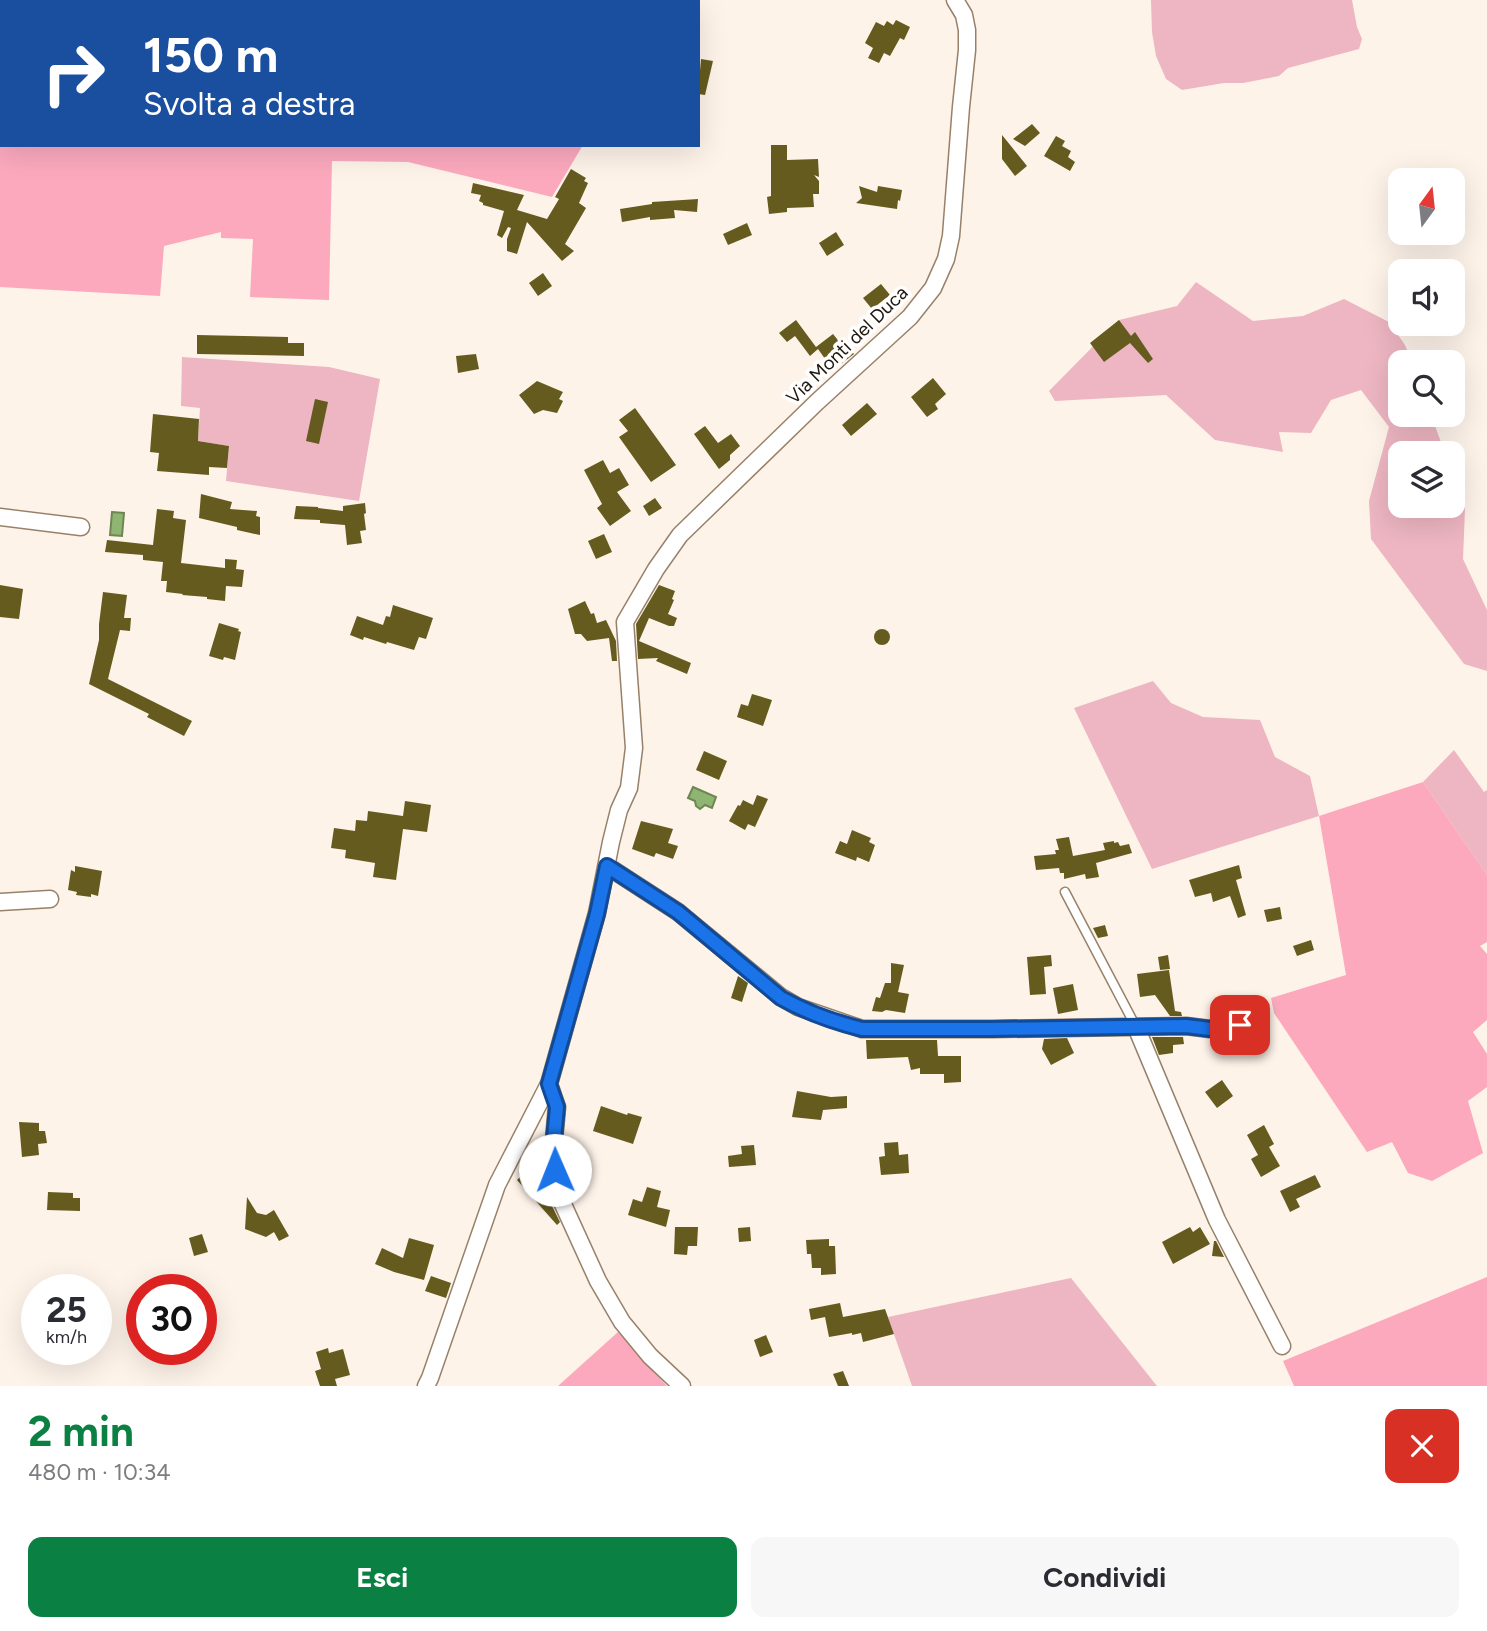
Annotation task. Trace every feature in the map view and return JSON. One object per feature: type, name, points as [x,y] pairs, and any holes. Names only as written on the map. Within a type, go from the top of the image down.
[{"type":"street","name":"Via Monti del Duca","points":[[607,866],[620,810],[629,788],[634,748],[625,622],[656,569],[681,535],[817,402],[910,317],[933,288],[946,259],[951,236],[967,50],[964,15],[955,0]]},
{"type":"street","points":[[0,517],[81,527]]},
{"type":"street","points":[[425,1386],[497,1185],[549,1084],[597,914],[607,866],[678,912],[781,998],[849,1026],[862,1029],[1186,1026],[1210,1029],[1252,1023]]},
{"type":"street","points":[[0,902],[50,899]]},
{"type":"street","points":[[1136,1027],[1217,1220],[1282,1346]]},
{"type":"street","points":[[549,1084],[557,1107],[553,1150],[556,1189],[598,1280],[622,1322],[650,1356],[682,1386]]},
{"type":"lane","points":[[1065,892],[1136,1027]]},
{"type":"shaded area","points":[[1151,0],[1352,0],[1362,39],[1359,49],[1288,68],[1279,76],[1182,90],[1166,79],[1156,56]]},
{"type":"shaded area","points":[[0,147],[582,147],[552,197],[408,162],[332,161],[329,300],[250,297],[253,239],[221,238],[221,232],[164,246],[160,296],[0,287]]},
{"type":"shaded area","points":[[1196,282],[1253,321],[1303,316],[1344,299],[1388,321],[1388,336],[1399,336],[1407,350],[1388,350],[1388,426],[1361,390],[1331,400],[1311,433],[1279,432],[1283,452],[1215,440],[1166,395],[1055,401],[1049,391],[1119,320],[1177,306]]},
{"type":"shaded area","points":[[182,357],[329,367],[380,379],[359,501],[226,481],[229,446],[198,441],[200,408],[181,406]]},
{"type":"shaded area","points":[[1389,427],[1435,427],[1441,441],[1388,441],[1388,518],[1465,518],[1463,559],[1487,610],[1487,671],[1464,664],[1371,539],[1369,501]]},
{"type":"shaded area","points":[[112,512],[124,513],[122,536],[110,535]]},
{"type":"shaded area","points":[[1153,681],[1171,703],[1203,717],[1260,720],[1275,757],[1310,776],[1319,816],[1152,869],[1074,708]]},
{"type":"shaded area","points":[[1454,750],[1484,792],[1487,790],[1487,875],[1423,782]]},
{"type":"shaded area","points":[[1423,782],[1487,875],[1487,942],[1480,946],[1487,954],[1487,1020],[1473,1032],[1487,1054],[1487,1087],[1468,1101],[1483,1153],[1432,1181],[1408,1173],[1392,1142],[1367,1152],[1274,1013],[1271,998],[1346,975],[1319,816]]},
{"type":"shaded area","points":[[693,787],[716,797],[712,808],[705,805],[700,809],[695,801],[688,798]]},
{"type":"shaded area","points":[[1487,1277],[1487,1386],[1294,1386],[1283,1361]]},
{"type":"shaded area","points":[[1071,1278],[1157,1386],[912,1386],[888,1317]]},
{"type":"shaded area","points":[[618,1332],[667,1386],[558,1386]]},
{"type":"building","points":[[896,20],[910,27],[904,40],[900,38],[890,56],[884,53],[879,63],[868,58],[873,48],[865,43],[876,22],[884,26],[887,21],[893,25]]},
{"type":"building","points":[[701,59],[713,61],[705,95],[700,94]]},
{"type":"building","points":[[1032,124],[1040,133],[1025,146],[1013,139]]},
{"type":"building","points":[[1002,135],[1027,166],[1015,176],[1002,159]]},
{"type":"building","points":[[1056,136],[1065,141],[1062,146],[1071,151],[1068,157],[1075,162],[1070,171],[1044,156]]},
{"type":"building","points":[[771,145],[787,145],[787,160],[818,159],[819,177],[814,175],[819,181],[819,194],[813,194],[814,207],[787,208],[787,212],[769,214],[767,197],[771,196]]},
{"type":"building","points":[[571,169],[586,178],[584,181],[588,183],[579,203],[586,208],[565,244],[574,251],[562,261],[527,222],[517,254],[507,251],[511,228],[508,227],[502,238],[497,235],[504,211],[483,205],[479,201],[481,195],[471,193],[473,183],[524,195],[517,210],[547,219],[559,199],[555,197]]},
{"type":"building","points":[[859,186],[877,192],[878,186],[902,190],[897,209],[856,203],[862,198]]},
{"type":"building","points":[[698,199],[697,212],[674,210],[675,218],[650,220],[650,217],[622,222],[620,209],[652,202]]},
{"type":"building","points":[[747,223],[752,235],[728,245],[723,234]]},
{"type":"building","points":[[836,232],[844,245],[827,256],[819,243]]},
{"type":"building","points":[[543,273],[552,286],[538,296],[529,283]]},
{"type":"building","points":[[881,284],[890,295],[872,309],[863,298]]},
{"type":"building","points":[[796,320],[816,347],[833,334],[854,354],[833,370],[818,349],[810,356],[795,336],[787,342],[779,333]]},
{"type":"building","points":[[1119,320],[1131,336],[1135,332],[1153,359],[1148,363],[1130,343],[1104,362],[1090,343]]},
{"type":"building","points":[[197,335],[288,337],[288,343],[304,343],[304,356],[197,354]]},
{"type":"building","points":[[476,354],[479,369],[458,373],[456,356]]},
{"type":"building","points":[[933,378],[946,394],[935,404],[938,409],[927,417],[911,397]]},
{"type":"building","points":[[537,381],[563,392],[559,399],[563,401],[557,413],[543,410],[534,414],[519,395]]},
{"type":"building","points":[[315,399],[328,402],[319,444],[306,441]]},
{"type":"building","points":[[867,403],[877,414],[851,436],[842,425]]},
{"type":"building","points":[[635,408],[676,465],[651,482],[619,437],[628,431],[619,420]]},
{"type":"building","points":[[153,414],[199,419],[198,441],[229,446],[227,468],[209,467],[209,475],[157,471],[159,453],[150,452]]},
{"type":"building","points":[[705,426],[718,443],[731,434],[740,446],[719,469],[694,434]]},
{"type":"building","points":[[603,460],[610,473],[619,468],[629,485],[617,492],[631,511],[610,526],[597,508],[602,504],[584,470]]},
{"type":"building","points":[[201,494],[232,502],[230,509],[257,511],[256,516],[260,517],[260,535],[199,518]]},
{"type":"building","points":[[655,498],[662,508],[649,516],[643,506]]},
{"type":"building","points":[[365,503],[366,530],[360,531],[362,543],[347,545],[345,525],[294,519],[296,506],[343,511],[343,506]]},
{"type":"building","points":[[157,509],[174,511],[173,518],[186,520],[181,563],[225,568],[225,559],[237,560],[236,569],[244,570],[242,587],[226,586],[225,601],[166,592],[167,581],[161,581],[163,562],[143,560],[143,555],[105,552],[107,540],[153,545]]},
{"type":"building","points":[[604,534],[612,552],[596,559],[588,541]]},
{"type":"building","points":[[0,585],[23,589],[19,619],[0,617]]},
{"type":"building","points":[[659,585],[675,591],[668,614],[677,618],[674,626],[669,626],[649,618],[639,641],[691,663],[687,674],[656,661],[658,658],[638,659],[636,624]]},
{"type":"building","points":[[103,592],[127,595],[124,618],[131,618],[130,631],[120,630],[108,679],[192,721],[184,736],[147,717],[149,714],[89,684],[99,640]]},
{"type":"building","points":[[585,601],[591,614],[594,613],[597,623],[606,620],[616,641],[617,661],[612,661],[609,638],[587,641],[581,634],[575,634],[568,609]]},
{"type":"building","points":[[393,605],[433,618],[426,639],[419,637],[414,650],[350,635],[357,616],[383,625],[386,616],[390,617]]},
{"type":"building","points":[[219,623],[241,632],[235,660],[209,656]]},
{"type":"building","points":[[882,629],[888,631],[888,643],[882,645],[876,643],[874,637],[876,631]]},
{"type":"building","points":[[752,694],[772,700],[763,726],[737,717],[741,704],[748,706]]},
{"type":"building","points":[[704,751],[727,761],[719,780],[696,770]]},
{"type":"building","points":[[757,795],[768,799],[755,827],[748,824],[745,830],[729,821],[743,800],[753,805]]},
{"type":"building","points":[[405,801],[431,805],[427,832],[403,829],[396,880],[373,877],[375,863],[345,858],[346,850],[331,848],[334,828],[355,831],[356,820],[367,821],[368,811],[403,816]]},
{"type":"building","points":[[641,821],[673,829],[668,843],[678,846],[673,859],[656,853],[654,857],[632,849]]},
{"type":"building","points":[[852,830],[871,838],[869,842],[875,845],[869,862],[857,857],[856,861],[835,853],[840,841],[847,844]]},
{"type":"building","points":[[1069,837],[1073,856],[1105,850],[1103,843],[1114,841],[1120,846],[1129,844],[1132,853],[1096,863],[1099,877],[1086,879],[1085,874],[1064,879],[1064,873],[1060,873],[1059,868],[1036,870],[1034,856],[1056,854],[1055,850],[1059,850],[1056,839]]},
{"type":"building","points":[[1239,865],[1242,878],[1236,880],[1246,915],[1238,918],[1230,896],[1213,902],[1211,893],[1195,897],[1189,880]]},
{"type":"building","points":[[75,866],[102,871],[98,896],[76,895],[77,892],[68,890],[71,870],[75,872]]},
{"type":"building","points":[[1280,907],[1282,919],[1267,922],[1264,910]]},
{"type":"building","points":[[1105,925],[1108,936],[1098,938],[1093,928]]},
{"type":"building","points":[[1311,940],[1314,950],[1297,956],[1293,946]]},
{"type":"building","points":[[1051,955],[1052,966],[1044,967],[1046,994],[1030,995],[1027,957]]},
{"type":"building","points":[[1168,955],[1170,969],[1160,970],[1158,957]]},
{"type":"building","points":[[891,963],[904,965],[898,992],[909,994],[905,1013],[872,1011],[876,997],[880,998],[885,983],[891,983]]},
{"type":"building","points":[[1169,970],[1175,1011],[1181,1012],[1182,1016],[1170,1016],[1155,995],[1140,997],[1137,974]]},
{"type":"building","points":[[738,976],[748,983],[742,1002],[731,998]]},
{"type":"building","points":[[1073,984],[1078,1010],[1058,1014],[1053,988]]},
{"type":"building","points":[[1152,1037],[1183,1037],[1184,1044],[1173,1045],[1173,1053],[1159,1055]]},
{"type":"building","points":[[1067,1038],[1074,1053],[1051,1065],[1042,1049],[1044,1039]]},
{"type":"building","points":[[866,1040],[937,1040],[938,1056],[961,1056],[961,1082],[944,1083],[944,1074],[920,1074],[920,1068],[911,1070],[908,1057],[867,1059]]},
{"type":"building","points":[[1222,1080],[1233,1096],[1217,1108],[1205,1092]]},
{"type":"building","points":[[797,1091],[831,1097],[847,1096],[847,1108],[823,1110],[821,1120],[792,1117]]},
{"type":"building","points":[[601,1106],[642,1117],[633,1144],[593,1131]]},
{"type":"building","points":[[19,1122],[39,1123],[39,1131],[45,1131],[47,1143],[38,1144],[39,1155],[22,1157]]},
{"type":"building","points":[[1264,1125],[1274,1144],[1269,1147],[1280,1166],[1261,1177],[1251,1159],[1258,1155],[1247,1135]]},
{"type":"building","points":[[898,1142],[899,1155],[908,1154],[909,1173],[881,1175],[879,1157],[885,1156],[884,1143]]},
{"type":"building","points":[[754,1145],[756,1165],[729,1167],[728,1156],[742,1154],[741,1146]]},
{"type":"building","points":[[529,1163],[545,1178],[549,1200],[560,1222],[557,1225],[517,1180]]},
{"type":"building","points":[[1315,1175],[1321,1187],[1296,1199],[1300,1207],[1290,1212],[1280,1191]]},
{"type":"building","points":[[647,1187],[661,1191],[657,1207],[670,1210],[666,1227],[628,1215],[633,1199],[642,1202]]},
{"type":"building","points":[[48,1192],[73,1193],[73,1198],[80,1198],[80,1211],[47,1210]]},
{"type":"building","points":[[247,1197],[257,1213],[266,1215],[274,1210],[289,1236],[279,1241],[274,1232],[266,1237],[245,1229]]},
{"type":"building","points":[[675,1227],[698,1227],[697,1246],[688,1246],[687,1255],[674,1254]]},
{"type":"building","points":[[750,1227],[751,1241],[739,1242],[738,1228]]},
{"type":"building","points":[[1190,1227],[1193,1232],[1200,1227],[1210,1244],[1173,1264],[1162,1242]]},
{"type":"building","points":[[202,1234],[208,1252],[194,1256],[189,1238]]},
{"type":"building","points":[[409,1238],[434,1245],[424,1280],[375,1264],[382,1248],[403,1258]]},
{"type":"building","points":[[829,1239],[829,1246],[835,1246],[836,1274],[821,1275],[821,1268],[812,1268],[806,1240]]},
{"type":"building","points":[[1216,1241],[1224,1257],[1212,1256]]},
{"type":"building","points":[[431,1276],[451,1283],[446,1298],[425,1291]]},
{"type":"building","points":[[840,1303],[843,1317],[885,1309],[894,1334],[863,1342],[861,1333],[829,1337],[825,1317],[811,1320],[809,1309]]},
{"type":"building","points":[[766,1335],[773,1352],[760,1357],[754,1340]]},
{"type":"building","points":[[328,1348],[329,1353],[343,1349],[350,1375],[335,1379],[337,1386],[320,1386],[315,1371],[321,1369],[316,1352]]},
{"type":"building","points":[[843,1371],[849,1386],[838,1386],[833,1374]]},
{"type":"route","points":[[555,1170],[553,1150],[557,1107],[549,1084],[597,914],[607,866],[678,912],[781,998],[849,1026],[862,1029],[1186,1026],[1210,1029],[1240,1025]]}]
